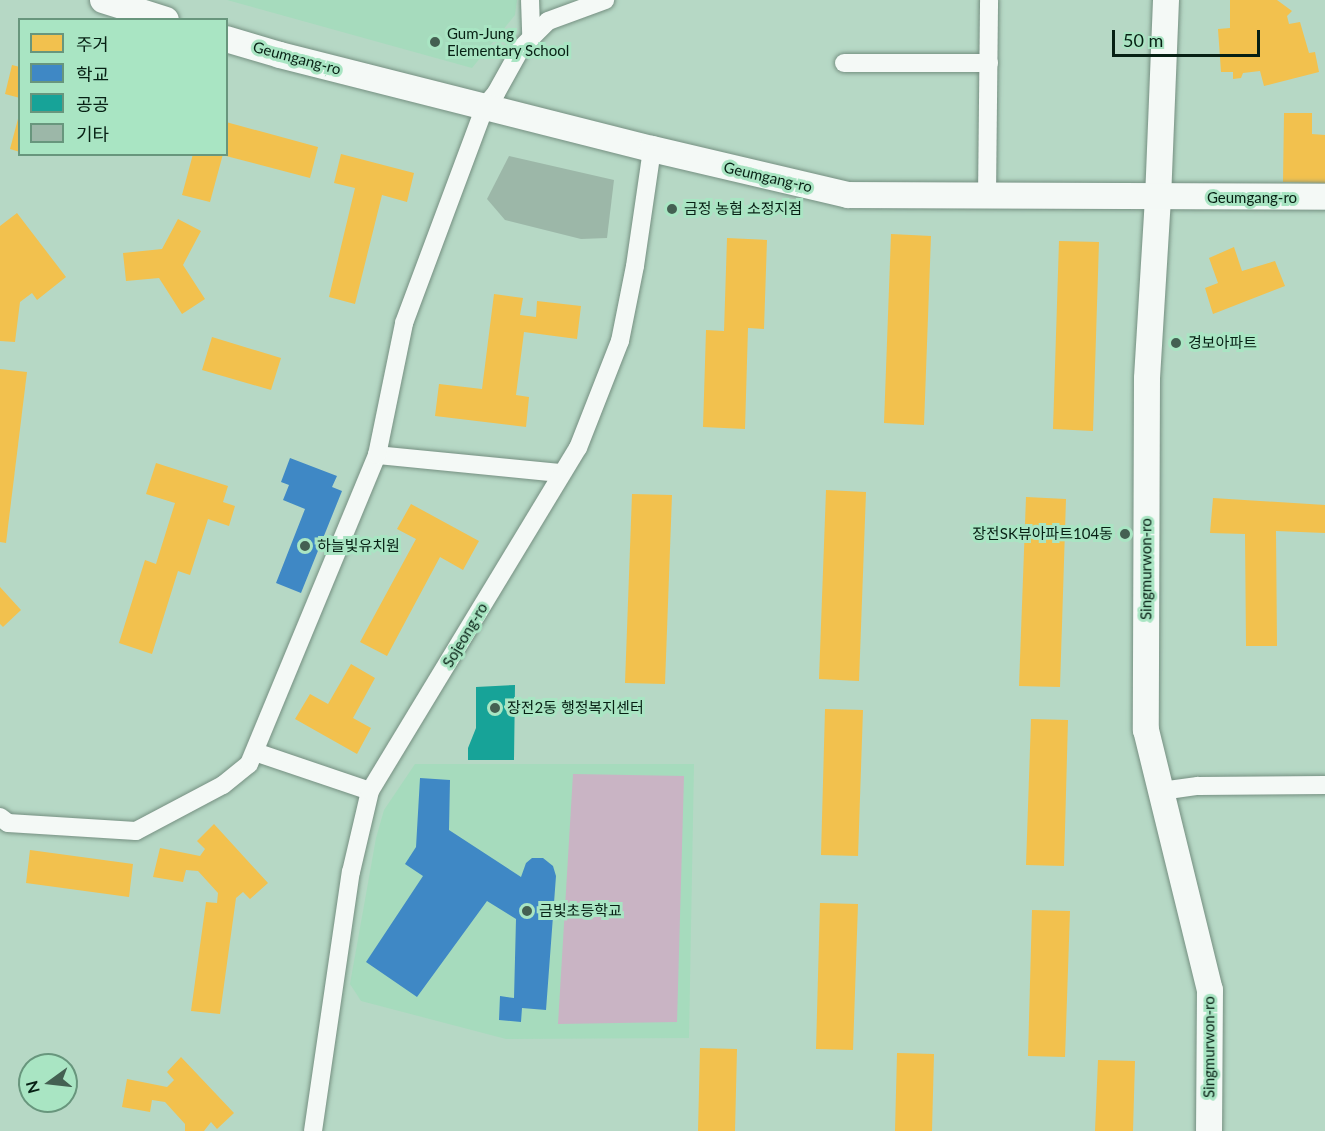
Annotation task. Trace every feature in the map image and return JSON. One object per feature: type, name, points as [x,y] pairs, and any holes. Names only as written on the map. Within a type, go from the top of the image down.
[{"type":"main road","points":[[103,0],[160,18]]},
{"type":"main road","name":"Singmurwon-ro","points":[[1166,0],[1158,198],[1147,379],[1146,730],[1210,990],[1209,1131]]},
{"type":"main road","name":"Geumgang-ro","points":[[228,40],[280,55],[652,149],[848,195],[1325,197]]},
{"type":"street","points":[[530,0],[531,38]]},
{"type":"street","points":[[0,818],[8,823],[136,831],[223,786],[249,764],[378,455],[404,323],[485,106],[496,93],[521,48],[548,21],[606,0]]},
{"type":"street","points":[[987,197],[989,0]]},
{"type":"street","points":[[844,63],[989,63]]},
{"type":"street","name":"Sojeong-ro","points":[[313,1131],[351,872],[370,791],[561,472],[578,448],[620,341],[635,266],[652,149]]},
{"type":"street","points":[[378,455],[561,472]]},
{"type":"street","points":[[255,752],[370,791]]},
{"type":"street","points":[[1161,791],[1198,786],[1325,785]]},
{"type":"shaded area","name":"Gum-Jung Elementary School","points":[[227,0],[517,0],[515,15],[472,68]]},
{"type":"shaded area","name":"금빛초등학교","points":[[415,764],[694,764],[689,1038],[506,1039],[361,1001],[350,984],[376,838],[384,810]]},
{"type":"shaded area","points":[[573,774],[684,776],[677,1022],[558,1024]]},
{"type":"building: 주거","points":[[1230,0],[1277,0],[1292,11],[1287,16],[1289,24],[1300,22],[1309,53],[1315,52],[1319,72],[1264,86],[1260,71],[1243,73],[1241,78],[1233,79],[1233,72],[1221,72],[1218,29],[1230,28]]},
{"type":"building: 주거","points":[[12,65],[18,66],[18,97],[5,94]]},
{"type":"building: 주거","points":[[1284,113],[1312,113],[1312,134],[1325,135],[1325,183],[1283,182]]},
{"type":"building: 주거","points":[[18,119],[18,151],[10,149]]},
{"type":"building: 주거","points":[[228,123],[318,147],[310,178],[226,156],[228,156]]},
{"type":"building: 주거","points":[[341,154],[414,173],[407,202],[382,195],[355,304],[329,297],[355,188],[334,183]]},
{"type":"building: 주거","points":[[192,156],[222,156],[210,202],[182,195]]},
{"type":"building: 주거","points":[[17,213],[66,277],[37,300],[32,293],[20,302],[15,342],[0,341],[0,226]]},
{"type":"building: 주거","points":[[178,219],[201,231],[183,265],[205,299],[182,314],[159,278],[126,281],[123,253],[162,249]]},
{"type":"building: 주거","points":[[891,234],[931,236],[924,425],[884,423]]},
{"type":"building: 주거","points":[[727,238],[767,240],[764,329],[748,328],[745,429],[703,427],[706,330],[724,331]]},
{"type":"building: 주거","points":[[1059,241],[1099,242],[1093,431],[1053,429]]},
{"type":"building: 주거","points":[[1234,247],[1242,271],[1275,261],[1285,286],[1213,314],[1205,288],[1218,283],[1209,258]]},
{"type":"building: 주거","points":[[494,294],[523,298],[520,315],[536,317],[537,301],[581,306],[577,339],[524,332],[516,395],[529,397],[526,427],[435,416],[439,384],[482,389]]},
{"type":"building: 주거","points":[[212,337],[281,358],[271,390],[202,370]]},
{"type":"building: 주거","points":[[0,369],[27,372],[6,543],[0,542]]},
{"type":"building: 주거","points":[[156,463],[228,486],[223,502],[235,506],[229,526],[208,519],[190,575],[178,571],[152,654],[119,643],[145,560],[156,564],[175,503],[146,494]]},
{"type":"building: 주거","points":[[826,490],[866,492],[859,681],[819,679]]},
{"type":"building: 주거","points":[[632,494],[672,495],[665,684],[625,683]]},
{"type":"building: 주거","points":[[1026,497],[1066,499],[1060,687],[1019,686]]},
{"type":"building: 주거","points":[[1213,498],[1325,505],[1325,533],[1276,531],[1277,646],[1246,646],[1245,534],[1210,533]]},
{"type":"building: 주거","points":[[411,504],[479,541],[463,570],[440,557],[387,656],[360,642],[416,539],[397,529]]},
{"type":"building: 주거","points":[[0,587],[21,610],[3,627],[0,624]]},
{"type":"building: 주거","points":[[351,664],[375,678],[353,718],[371,728],[357,754],[295,719],[310,694],[328,704]]},
{"type":"building: 주거","points":[[825,709],[863,710],[858,856],[821,855]]},
{"type":"building: 주거","points":[[1031,719],[1068,720],[1064,866],[1026,865]]},
{"type":"building: 주거","points":[[214,824],[268,883],[250,899],[243,892],[236,898],[220,1014],[191,1011],[206,902],[217,903],[218,893],[198,871],[186,870],[183,882],[153,877],[160,848],[200,856],[205,849],[197,841]]},
{"type":"building: 주거","points":[[30,850],[133,864],[129,897],[26,883]]},
{"type":"building: 주거","points":[[820,903],[858,904],[853,1050],[816,1049]]},
{"type":"building: 주거","points":[[1032,910],[1070,911],[1065,1057],[1028,1056]]},
{"type":"building: 주거","points":[[700,1048],[737,1049],[735,1131],[698,1131]]},
{"type":"building: 주거","points":[[897,1053],[934,1054],[932,1131],[895,1131]]},
{"type":"building: 주거","points":[[181,1057],[234,1113],[217,1129],[211,1122],[204,1131],[185,1131],[185,1124],[165,1102],[152,1100],[150,1112],[122,1107],[127,1079],[167,1087],[174,1080],[167,1072]]},
{"type":"building: 주거","points":[[1098,1060],[1135,1061],[1133,1131],[1095,1131]]},
{"type":"building: 학교","name":"하늘빛유치원","points":[[290,458],[337,476],[332,487],[342,491],[301,593],[276,583],[305,509],[283,500],[289,485],[281,482]]},
{"type":"building: 학교","name":"금빛초등학교","points":[[420,778],[450,780],[449,830],[521,877],[526,863],[532,858],[543,858],[553,866],[556,876],[546,1010],[522,1008],[521,1022],[499,1020],[500,996],[514,998],[516,919],[487,901],[417,997],[366,962],[423,876],[405,864],[416,847]]},
{"type":"building: 공공","name":"장전2동 행정복지센터","points":[[515,685],[514,760],[468,760],[468,748],[476,728],[476,687]]},
{"type":"building: 기타","points":[[509,156],[614,180],[607,238],[581,239],[505,220],[487,199]]},
{"type":"place","name":"Gum-Jung Elementary School","points":[[435,42]]},
{"type":"place","name":"금정 농협 소정지점","points":[[672,209]]},
{"type":"place","name":"경보아파트","points":[[1176,343]]},
{"type":"place","name":"장전SK뷰아파트104동","points":[[1125,534]]},
{"type":"place","name":"하늘빛유치원","points":[[305,546]]},
{"type":"place","name":"장전2동 행정복지센터","points":[[495,708]]},
{"type":"place","name":"금빛초등학교","points":[[527,911]]}]
